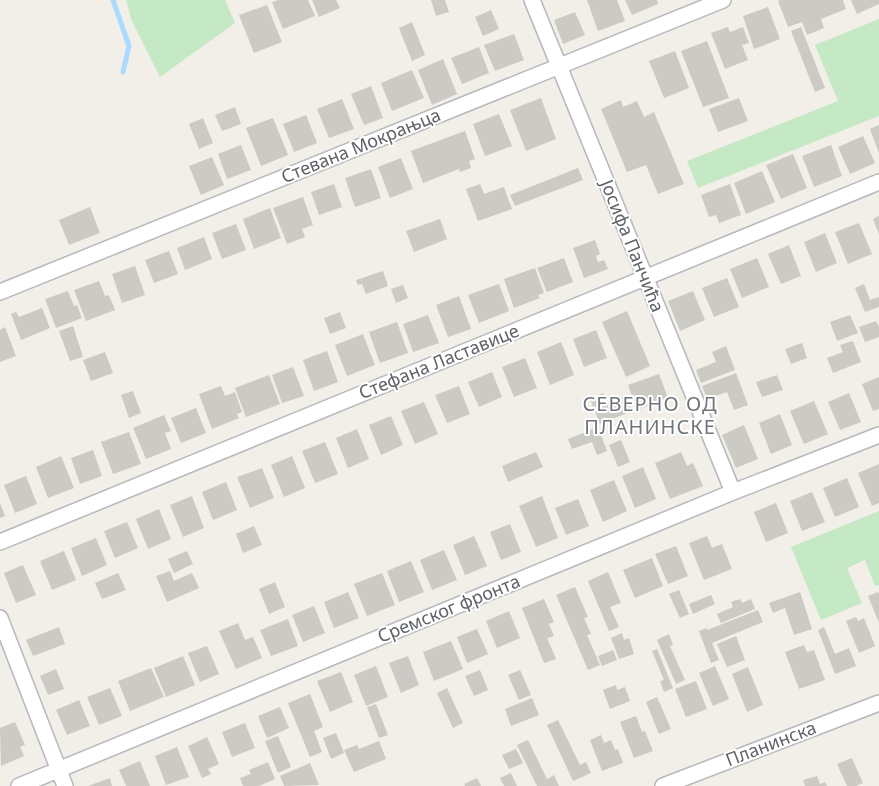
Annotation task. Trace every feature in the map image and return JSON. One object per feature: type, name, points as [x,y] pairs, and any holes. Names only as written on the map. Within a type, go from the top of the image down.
[{"type":"street","name":"Јосифа Панчића","points":[[532,0],[733,492]]},
{"type":"street","name":"Стевана Мокрањца","points":[[0,292],[723,0]]},
{"type":"street","name":"Стефана Ластавице","points":[[0,542],[879,182]]},
{"type":"street","name":"Сремског фронта","points":[[19,786],[733,492],[879,434]]},
{"type":"street","points":[[0,618],[65,786]]},
{"type":"street","name":"Планинска","points":[[662,786],[879,703]]},
{"type":"green space","points":[[126,0],[225,0],[235,23],[160,77],[131,19]]},
{"type":"green space","points":[[879,19],[879,116],[698,188],[687,161],[838,101],[815,45]]},
{"type":"green space","points":[[879,511],[879,585],[875,586],[865,560],[847,568],[862,603],[821,620],[791,547]]},
{"type":"building","points":[[278,0],[308,0],[315,16],[283,29],[272,2]]},
{"type":"building","points":[[312,0],[336,0],[340,8],[319,17]]},
{"type":"building","points":[[431,0],[445,0],[449,12],[436,16]]},
{"type":"building","points":[[587,0],[617,0],[625,21],[598,31]]},
{"type":"building","points":[[625,0],[657,0],[658,4],[632,15]]},
{"type":"building","points":[[843,0],[846,9],[821,19],[824,28],[807,35],[802,22],[788,27],[778,1]]},
{"type":"building","points":[[851,0],[879,0],[879,4],[857,14]]},
{"type":"building","points":[[267,5],[282,42],[254,53],[239,15]]},
{"type":"building","points":[[768,7],[780,39],[754,49],[743,16]]},
{"type":"building","points":[[491,10],[499,29],[483,36],[475,17]]},
{"type":"building","points":[[575,12],[585,35],[563,44],[554,20]]},
{"type":"building","points":[[412,22],[425,55],[412,61],[399,28]]},
{"type":"building","points":[[728,27],[730,32],[743,27],[749,43],[742,45],[748,60],[725,69],[711,33]]},
{"type":"building","points":[[801,27],[825,88],[815,92],[791,31]]},
{"type":"building","points":[[514,34],[524,60],[495,71],[484,45]]},
{"type":"building","points":[[707,41],[729,98],[703,107],[681,51]]},
{"type":"building","points":[[479,47],[489,73],[462,84],[451,58]]},
{"type":"building","points":[[675,51],[689,88],[664,98],[649,61]]},
{"type":"building","points":[[443,59],[457,94],[432,105],[418,70]]},
{"type":"building","points":[[412,70],[424,98],[392,111],[381,83]]},
{"type":"building","points":[[371,86],[383,118],[364,125],[351,94]]},
{"type":"building","points":[[541,98],[556,139],[526,151],[510,110]]},
{"type":"building","points":[[739,98],[748,121],[718,132],[709,109]]},
{"type":"building","points":[[342,99],[354,129],[329,138],[317,109]]},
{"type":"building","points":[[621,100],[623,107],[637,101],[644,117],[654,112],[684,184],[658,194],[646,165],[627,172],[601,109]]},
{"type":"building","points":[[235,107],[241,124],[222,131],[215,115]]},
{"type":"building","points":[[499,114],[512,146],[485,156],[473,124]]},
{"type":"building","points":[[306,115],[317,143],[294,152],[283,124]]},
{"type":"building","points":[[203,118],[213,143],[199,149],[189,124]]},
{"type":"building","points":[[273,118],[288,155],[261,166],[246,128]]},
{"type":"building","points":[[879,125],[879,153],[870,129]]},
{"type":"building","points":[[465,131],[475,159],[469,161],[471,168],[460,172],[459,169],[423,183],[411,151]]},
{"type":"building","points":[[863,136],[875,163],[850,174],[838,147]]},
{"type":"building","points":[[241,145],[251,170],[227,179],[218,154]]},
{"type":"building","points":[[831,145],[842,176],[814,187],[802,156]]},
{"type":"building","points":[[793,154],[807,188],[781,199],[766,165]]},
{"type":"building","points":[[212,157],[224,185],[201,195],[189,166]]},
{"type":"building","points":[[401,158],[413,189],[390,198],[378,167]]},
{"type":"building","points":[[578,168],[583,180],[515,206],[510,195]]},
{"type":"building","points":[[371,169],[381,198],[355,207],[345,178]]},
{"type":"building","points":[[762,171],[775,202],[746,214],[734,183]]},
{"type":"building","points":[[334,184],[342,207],[319,215],[311,192]]},
{"type":"building","points":[[480,184],[484,194],[504,187],[512,209],[478,221],[466,189]]},
{"type":"building","points":[[730,184],[741,215],[719,223],[716,215],[709,217],[701,195]]},
{"type":"building","points":[[303,197],[313,225],[302,229],[305,237],[287,244],[273,208]]},
{"type":"building","points":[[90,207],[100,233],[69,245],[59,220]]},
{"type":"building","points":[[270,208],[281,238],[254,249],[243,219]]},
{"type":"building","points":[[879,216],[879,234],[873,219]]},
{"type":"building","points":[[440,219],[447,239],[414,252],[406,231]]},
{"type":"building","points":[[859,223],[872,254],[848,264],[835,232]]},
{"type":"building","points":[[236,224],[246,250],[222,259],[212,233]]},
{"type":"building","points":[[825,233],[837,263],[816,272],[804,242]]},
{"type":"building","points":[[204,237],[212,259],[185,270],[177,248]]},
{"type":"building","points":[[595,240],[600,254],[596,256],[598,262],[604,260],[608,269],[584,278],[573,248]]},
{"type":"building","points":[[789,245],[801,276],[781,284],[768,254]]},
{"type":"building","points":[[169,251],[178,274],[154,283],[145,260]]},
{"type":"building","points":[[564,258],[573,282],[547,292],[537,268]]},
{"type":"building","points":[[757,258],[769,287],[742,298],[730,269]]},
{"type":"building","points":[[135,266],[145,295],[122,303],[112,274]]},
{"type":"building","points":[[535,268],[544,293],[538,295],[540,298],[514,308],[504,279]]},
{"type":"building","points":[[383,271],[388,286],[366,294],[362,284],[358,285],[356,280]]},
{"type":"building","points":[[727,278],[739,307],[714,317],[702,288]]},
{"type":"building","points":[[99,281],[105,296],[109,295],[115,310],[86,321],[74,290]]},
{"type":"building","points":[[499,284],[509,311],[479,323],[468,295]]},
{"type":"building","points":[[864,284],[870,300],[879,297],[879,307],[865,312],[855,288]]},
{"type":"building","points":[[403,285],[408,298],[396,303],[391,289]]},
{"type":"building","points":[[68,291],[74,306],[77,305],[82,318],[56,328],[45,299]]},
{"type":"building","points":[[693,291],[705,320],[680,331],[668,301]]},
{"type":"building","points":[[459,296],[471,329],[448,337],[436,305]]},
{"type":"building","points":[[42,308],[50,328],[21,340],[11,314],[16,312],[19,317]]},
{"type":"building","points":[[627,311],[650,366],[626,377],[602,322]]},
{"type":"building","points":[[340,312],[346,328],[330,334],[324,318]]},
{"type":"building","points":[[428,315],[439,343],[413,352],[403,324]]},
{"type":"building","points":[[850,315],[858,333],[837,341],[830,322]]},
{"type":"building","points":[[876,321],[879,327],[879,337],[865,342],[859,327]]},
{"type":"building","points":[[397,322],[408,353],[380,363],[369,332]]},
{"type":"building","points":[[73,326],[83,357],[70,361],[59,331]]},
{"type":"building","points":[[5,327],[16,356],[0,362],[0,330]]},
{"type":"building","points":[[596,330],[607,358],[584,367],[573,339]]},
{"type":"building","points":[[363,334],[375,365],[347,376],[335,345]]},
{"type":"building","points":[[853,341],[861,362],[833,373],[827,358],[843,352],[840,345]]},
{"type":"building","points":[[561,342],[574,375],[550,385],[537,352]]},
{"type":"building","points":[[802,343],[807,358],[791,364],[785,349]]},
{"type":"building","points":[[726,346],[735,370],[701,383],[696,370],[716,362],[712,352]]},
{"type":"building","points":[[327,351],[338,382],[314,391],[303,360]]},
{"type":"building","points":[[105,352],[113,373],[91,381],[83,360]]},
{"type":"building","points":[[525,358],[537,388],[514,397],[502,367]]},
{"type":"building","points":[[293,367],[304,396],[282,403],[272,375]]},
{"type":"building","points":[[492,372],[502,397],[479,407],[468,382]]},
{"type":"building","points":[[736,373],[748,405],[734,410],[727,392],[707,399],[702,386]]},
{"type":"building","points":[[659,374],[668,398],[637,410],[628,385]]},
{"type":"building","points":[[269,375],[280,404],[246,417],[235,388]]},
{"type":"building","points":[[777,375],[783,390],[762,397],[756,382]]},
{"type":"building","points":[[879,377],[879,409],[873,411],[862,384]]},
{"type":"building","points":[[221,386],[225,396],[235,392],[242,412],[237,414],[239,418],[212,429],[199,394]]},
{"type":"building","points":[[459,386],[470,414],[447,423],[435,395]]},
{"type":"building","points":[[133,391],[141,413],[129,418],[121,395]]},
{"type":"building","points":[[603,393],[607,403],[625,396],[632,411],[600,424],[590,399]]},
{"type":"building","points":[[849,393],[861,422],[840,430],[828,402]]},
{"type":"building","points":[[814,401],[828,434],[804,444],[790,411]]},
{"type":"building","points":[[424,402],[438,434],[415,444],[401,411]]},
{"type":"building","points":[[196,408],[206,433],[181,443],[171,418]]},
{"type":"building","points":[[780,414],[792,445],[771,454],[759,423]]},
{"type":"building","points":[[164,415],[171,431],[165,433],[171,449],[146,459],[133,428]]},
{"type":"building","points":[[391,416],[403,445],[381,455],[369,425]]},
{"type":"building","points":[[744,425],[758,459],[736,468],[722,435]]},
{"type":"building","points":[[598,427],[607,451],[597,455],[592,442],[572,449],[568,439]]},
{"type":"building","points":[[357,429],[369,459],[348,468],[336,438]]},
{"type":"building","points":[[129,432],[141,464],[113,474],[101,442]]},
{"type":"building","points":[[621,440],[630,462],[618,467],[609,445]]},
{"type":"building","points":[[325,442],[338,474],[315,483],[302,451]]},
{"type":"building","points":[[93,450],[102,476],[80,484],[71,458]]},
{"type":"building","points":[[536,452],[543,467],[508,482],[502,466]]},
{"type":"building","points":[[681,452],[687,466],[693,463],[703,486],[670,499],[655,463]]},
{"type":"building","points":[[61,456],[74,488],[48,498],[36,467]]},
{"type":"building","points":[[292,456],[305,488],[284,497],[271,465]]},
{"type":"building","points":[[879,464],[879,503],[872,506],[858,473]]},
{"type":"building","points":[[643,467],[656,499],[635,508],[622,476]]},
{"type":"building","points":[[262,468],[274,498],[250,508],[237,477]]},
{"type":"building","points":[[26,476],[37,504],[15,513],[4,485]]},
{"type":"building","points":[[847,478],[859,507],[835,517],[823,488]]},
{"type":"building","points":[[614,480],[627,511],[603,522],[590,490]]},
{"type":"building","points":[[226,482],[237,510],[213,520],[202,492]]},
{"type":"building","points":[[812,492],[825,522],[802,531],[790,501]]},
{"type":"building","points":[[192,496],[204,528],[183,537],[170,505]]},
{"type":"building","points":[[542,496],[558,538],[536,547],[519,506]]},
{"type":"building","points":[[578,499],[589,526],[566,535],[555,508]]},
{"type":"building","points":[[0,503],[5,516],[0,518]]},
{"type":"building","points":[[776,503],[788,533],[766,542],[754,512]]},
{"type":"building","points":[[159,509],[171,539],[148,549],[136,519]]},
{"type":"building","points":[[127,522],[138,548],[115,558],[104,531]]},
{"type":"building","points":[[510,524],[521,552],[501,560],[490,532]]},
{"type":"building","points":[[254,526],[262,545],[243,553],[236,534]]},
{"type":"building","points":[[474,536],[487,566],[465,575],[453,545]]},
{"type":"building","points":[[707,536],[712,548],[722,544],[732,569],[704,580],[689,543]]},
{"type":"building","points":[[96,538],[107,565],[82,576],[71,548]]},
{"type":"building","points":[[676,546],[688,576],[668,584],[655,554]]},
{"type":"building","points":[[444,550],[457,580],[432,590],[420,560]]},
{"type":"building","points":[[64,551],[76,580],[52,590],[40,561]]},
{"type":"building","points":[[187,551],[193,564],[174,573],[168,559]]},
{"type":"building","points":[[652,558],[663,586],[635,598],[623,570]]},
{"type":"building","points":[[411,561],[424,592],[399,602],[387,571]]},
{"type":"building","points":[[23,565],[36,595],[16,603],[4,573]]},
{"type":"building","points":[[170,571],[174,581],[192,573],[199,588],[167,602],[156,576]]},
{"type":"building","points":[[608,572],[621,603],[610,607],[619,627],[609,631],[588,581]]},
{"type":"building","points":[[118,573],[126,590],[102,599],[95,583]]},
{"type":"building","points":[[382,573],[395,605],[367,616],[354,584]]},
{"type":"building","points":[[275,582],[285,607],[269,614],[259,589]]},
{"type":"building","points":[[575,587],[588,617],[584,618],[591,634],[587,635],[600,665],[588,670],[556,595]]},
{"type":"building","points":[[679,590],[689,614],[680,618],[669,594]]},
{"type":"building","points":[[348,592],[359,618],[334,628],[324,602]]},
{"type":"building","points":[[800,592],[812,629],[794,635],[785,608],[773,613],[769,603]]},
{"type":"building","points":[[878,592],[879,594],[879,623],[868,596]]},
{"type":"building","points":[[711,595],[715,604],[693,614],[689,604]]},
{"type":"building","points":[[544,599],[554,622],[549,624],[554,636],[547,638],[556,659],[544,663],[522,608]]},
{"type":"building","points":[[740,599],[742,603],[751,599],[755,609],[721,623],[717,614],[733,607],[731,602]]},
{"type":"building","points":[[314,606],[325,633],[303,642],[292,615]]},
{"type":"building","points":[[758,610],[763,622],[712,643],[719,660],[711,663],[699,631],[707,628],[707,630]]},
{"type":"building","points":[[509,611],[520,638],[497,648],[486,621]]},
{"type":"building","points":[[856,617],[858,621],[864,618],[875,646],[859,653],[846,621]]},
{"type":"building","points":[[288,619],[298,646],[271,656],[260,630]]},
{"type":"building","points":[[238,623],[245,640],[253,637],[262,658],[236,669],[219,631]]},
{"type":"building","points":[[59,627],[65,644],[33,656],[26,640]]},
{"type":"building","points":[[824,627],[835,654],[849,648],[856,666],[835,674],[818,630]]},
{"type":"building","points":[[477,629],[488,654],[467,663],[457,637]]},
{"type":"building","points":[[622,633],[624,640],[629,638],[634,654],[619,659],[611,638]]},
{"type":"building","points":[[669,634],[673,645],[670,646],[685,680],[676,684],[657,640]]},
{"type":"building","points":[[736,636],[745,660],[727,667],[717,644]]},
{"type":"building","points":[[451,641],[463,669],[434,681],[423,652]]},
{"type":"building","points":[[804,645],[807,652],[814,650],[825,680],[799,689],[785,652]]},
{"type":"building","points":[[207,646],[219,674],[200,682],[188,653]]},
{"type":"building","points":[[657,649],[673,688],[664,692],[660,681],[664,680],[652,651]]},
{"type":"building","points":[[613,650],[617,660],[602,666],[598,656]]},
{"type":"building","points":[[183,656],[195,685],[166,697],[154,668]]},
{"type":"building","points":[[408,656],[419,685],[401,693],[389,663]]},
{"type":"building","points":[[376,666],[388,697],[366,706],[354,675]]},
{"type":"building","points":[[715,666],[729,699],[713,706],[699,673]]},
{"type":"building","points":[[748,667],[763,705],[747,712],[732,674]]},
{"type":"building","points":[[151,668],[164,697],[130,711],[118,681]]},
{"type":"building","points":[[56,669],[64,689],[48,695],[40,676]]},
{"type":"building","points":[[480,670],[488,690],[474,696],[465,676]]},
{"type":"building","points":[[520,670],[531,695],[519,700],[508,675]]},
{"type":"building","points":[[341,672],[353,702],[330,712],[317,681]]},
{"type":"building","points":[[696,681],[707,709],[686,717],[675,689]]},
{"type":"building","points":[[616,685],[617,690],[625,687],[630,701],[610,709],[603,690]]},
{"type":"building","points":[[110,688],[122,716],[99,725],[87,697]]},
{"type":"building","points":[[447,688],[463,723],[453,728],[437,693]]},
{"type":"building","points":[[310,694],[323,727],[314,731],[322,752],[310,757],[288,703]]},
{"type":"building","points":[[657,697],[671,729],[659,734],[646,702]]},
{"type":"building","points":[[532,698],[539,715],[511,726],[505,709]]},
{"type":"building","points":[[79,700],[90,726],[67,735],[56,710]]},
{"type":"building","points":[[376,704],[388,735],[379,738],[367,707]]},
{"type":"building","points":[[280,707],[289,728],[267,738],[258,716]]},
{"type":"building","points":[[636,716],[642,732],[645,731],[653,751],[634,758],[620,722]]},
{"type":"building","points":[[558,720],[580,765],[586,762],[591,773],[573,781],[547,725]]},
{"type":"building","points":[[15,722],[25,745],[20,747],[24,756],[1,766],[0,728]]},
{"type":"building","points":[[245,723],[255,748],[232,757],[222,732]]},
{"type":"building","points":[[336,733],[344,753],[331,759],[323,738]]},
{"type":"building","points":[[601,735],[604,743],[611,740],[615,750],[618,749],[623,763],[602,771],[590,740]]},
{"type":"building","points":[[278,736],[291,767],[278,773],[265,741]]},
{"type":"building","points":[[207,737],[219,764],[208,769],[211,774],[202,778],[188,746]]},
{"type":"building","points":[[528,740],[547,779],[554,775],[559,786],[537,786],[517,745]]},
{"type":"building","points":[[379,741],[386,759],[354,772],[344,750],[357,745],[359,749]]},
{"type":"building","points":[[177,747],[189,777],[166,785],[155,756]]},
{"type":"building","points":[[516,749],[523,763],[509,769],[502,755]]},
{"type":"building","points":[[852,758],[863,783],[856,786],[847,786],[837,764]]},
{"type":"building","points":[[140,761],[150,786],[126,786],[119,770]]},
{"type":"building","points":[[268,762],[275,779],[259,786],[243,786],[240,778],[251,774],[249,770]]},
{"type":"building","points":[[310,763],[319,785],[284,786],[280,776]]},
{"type":"building","points":[[511,773],[517,786],[504,786],[500,778]]},
{"type":"building","points":[[817,776],[820,784],[825,782],[827,786],[805,786],[803,780]]},
{"type":"building","points":[[110,778],[112,786],[88,786]]},
{"type":"building","points":[[477,778],[481,786],[465,786],[464,784]]},
{"type":"waterway","points":[[113,0],[129,46],[123,72]]},
{"type":"district","name":"СЕВЕРНО ОД ПЛАНИНСКЕ","points":[[650,416]]}]
